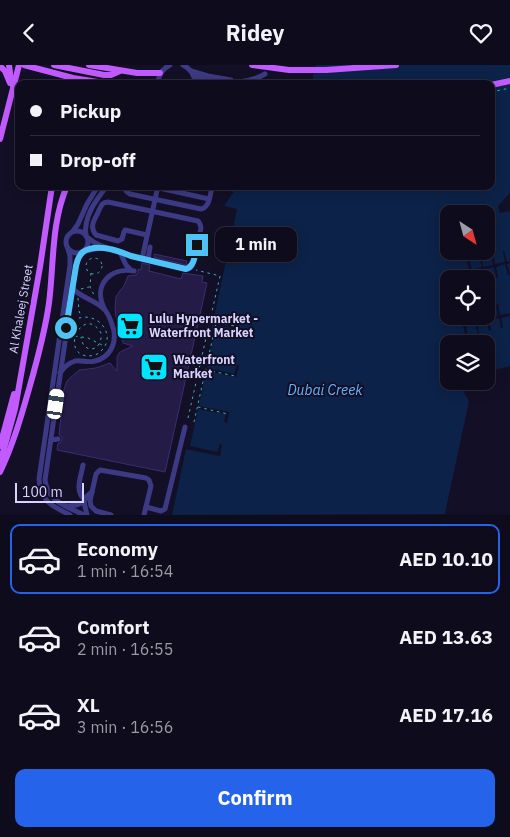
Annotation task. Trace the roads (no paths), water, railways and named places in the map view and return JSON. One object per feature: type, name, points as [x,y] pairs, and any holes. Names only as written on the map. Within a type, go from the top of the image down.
[{"type":"main road","points":[[0,65],[6,74],[12,92]]},
{"type":"main road","points":[[9,65],[11,81],[15,90]]},
{"type":"main road","points":[[15,80],[19,65]]},
{"type":"main road","points":[[24,65],[68,80]]},
{"type":"main road","points":[[38,65],[46,71]]},
{"type":"main road","points":[[54,65],[75,67],[108,75],[120,71]]},
{"type":"main road","points":[[89,65],[120,71],[160,73]]},
{"type":"main road","points":[[108,65],[120,71]]},
{"type":"main road","points":[[252,65],[288,70],[313,70],[396,65]]},
{"type":"main road","points":[[63,66],[70,80]]},
{"type":"main road","points":[[70,80],[75,67]]},
{"type":"main road","points":[[0,139],[15,80]]},
{"type":"main road","points":[[495,84],[510,81]]},
{"type":"main road","name":"Al Khaleej Street","points":[[0,463],[15,409],[51,190]]},
{"type":"main road","points":[[0,472],[17,431],[44,332],[58,218],[65,190]]},
{"type":"main road","points":[[0,445],[21,372]]},
{"type":"street","points":[[159,80],[160,73],[170,65]]},
{"type":"street","points":[[183,65],[192,73],[209,80]]},
{"type":"street","points":[[259,80],[270,65]]},
{"type":"street","points":[[192,73],[193,80]]},
{"type":"street","points":[[254,80],[265,74]]},
{"type":"street","points":[[67,514],[53,507],[45,499],[40,489],[39,479],[70,261],[66,241],[78,224],[96,190]]},
{"type":"street","points":[[82,465],[78,492],[84,501],[85,515],[53,499],[47,490],[46,475],[66,328],[75,291],[77,263],[88,244],[86,225],[88,215],[103,190]]},
{"type":"street","points":[[126,190],[128,194],[201,209],[206,207],[210,190]]},
{"type":"street","points":[[145,259],[146,238],[157,190]]},
{"type":"street","points":[[171,190],[209,199]]},
{"type":"street","points":[[122,252],[189,269],[192,266],[201,228],[200,224],[196,221],[106,202],[102,203],[93,227],[93,232],[97,236],[117,241],[121,240],[126,230],[146,238]]},
{"type":"street","points":[[72,232],[80,231],[96,244],[122,252],[139,253],[142,243],[146,238]]},
{"type":"street","points":[[145,259],[150,247]]},
{"type":"street","points":[[68,249],[74,253],[94,248],[105,248]]},
{"type":"street","points":[[104,310],[100,297],[103,284],[107,278],[119,271],[135,271],[126,265],[122,252]]},
{"type":"street","points":[[60,373],[62,369],[75,361],[95,361],[101,359],[107,355],[114,343],[113,329],[108,315],[92,301],[75,291]]},
{"type":"street","points":[[146,507],[161,511],[165,509],[185,427]]},
{"type":"street","points":[[51,437],[58,438]]},
{"type":"street","points":[[111,515],[96,511],[92,508],[90,501],[96,474],[100,471],[149,480],[151,483],[144,515]]},
{"type":"street","points":[[66,506],[77,505],[92,493]]},
{"type":"water","name":"Dubai Creek","points":[[316,65],[510,65],[510,193],[498,206],[500,213],[510,211],[510,366],[495,370],[495,335],[440,335],[440,390],[463,390],[470,401],[445,514],[172,515],[237,209],[224,206],[233,193],[232,190],[495,190],[495,80],[312,80]]},
{"type":"place","name":"Lulu Hypermarket - Waterfront Market","points":[[130,326]]},
{"type":"place","name":"Waterfront Market","points":[[154,367]]}]
